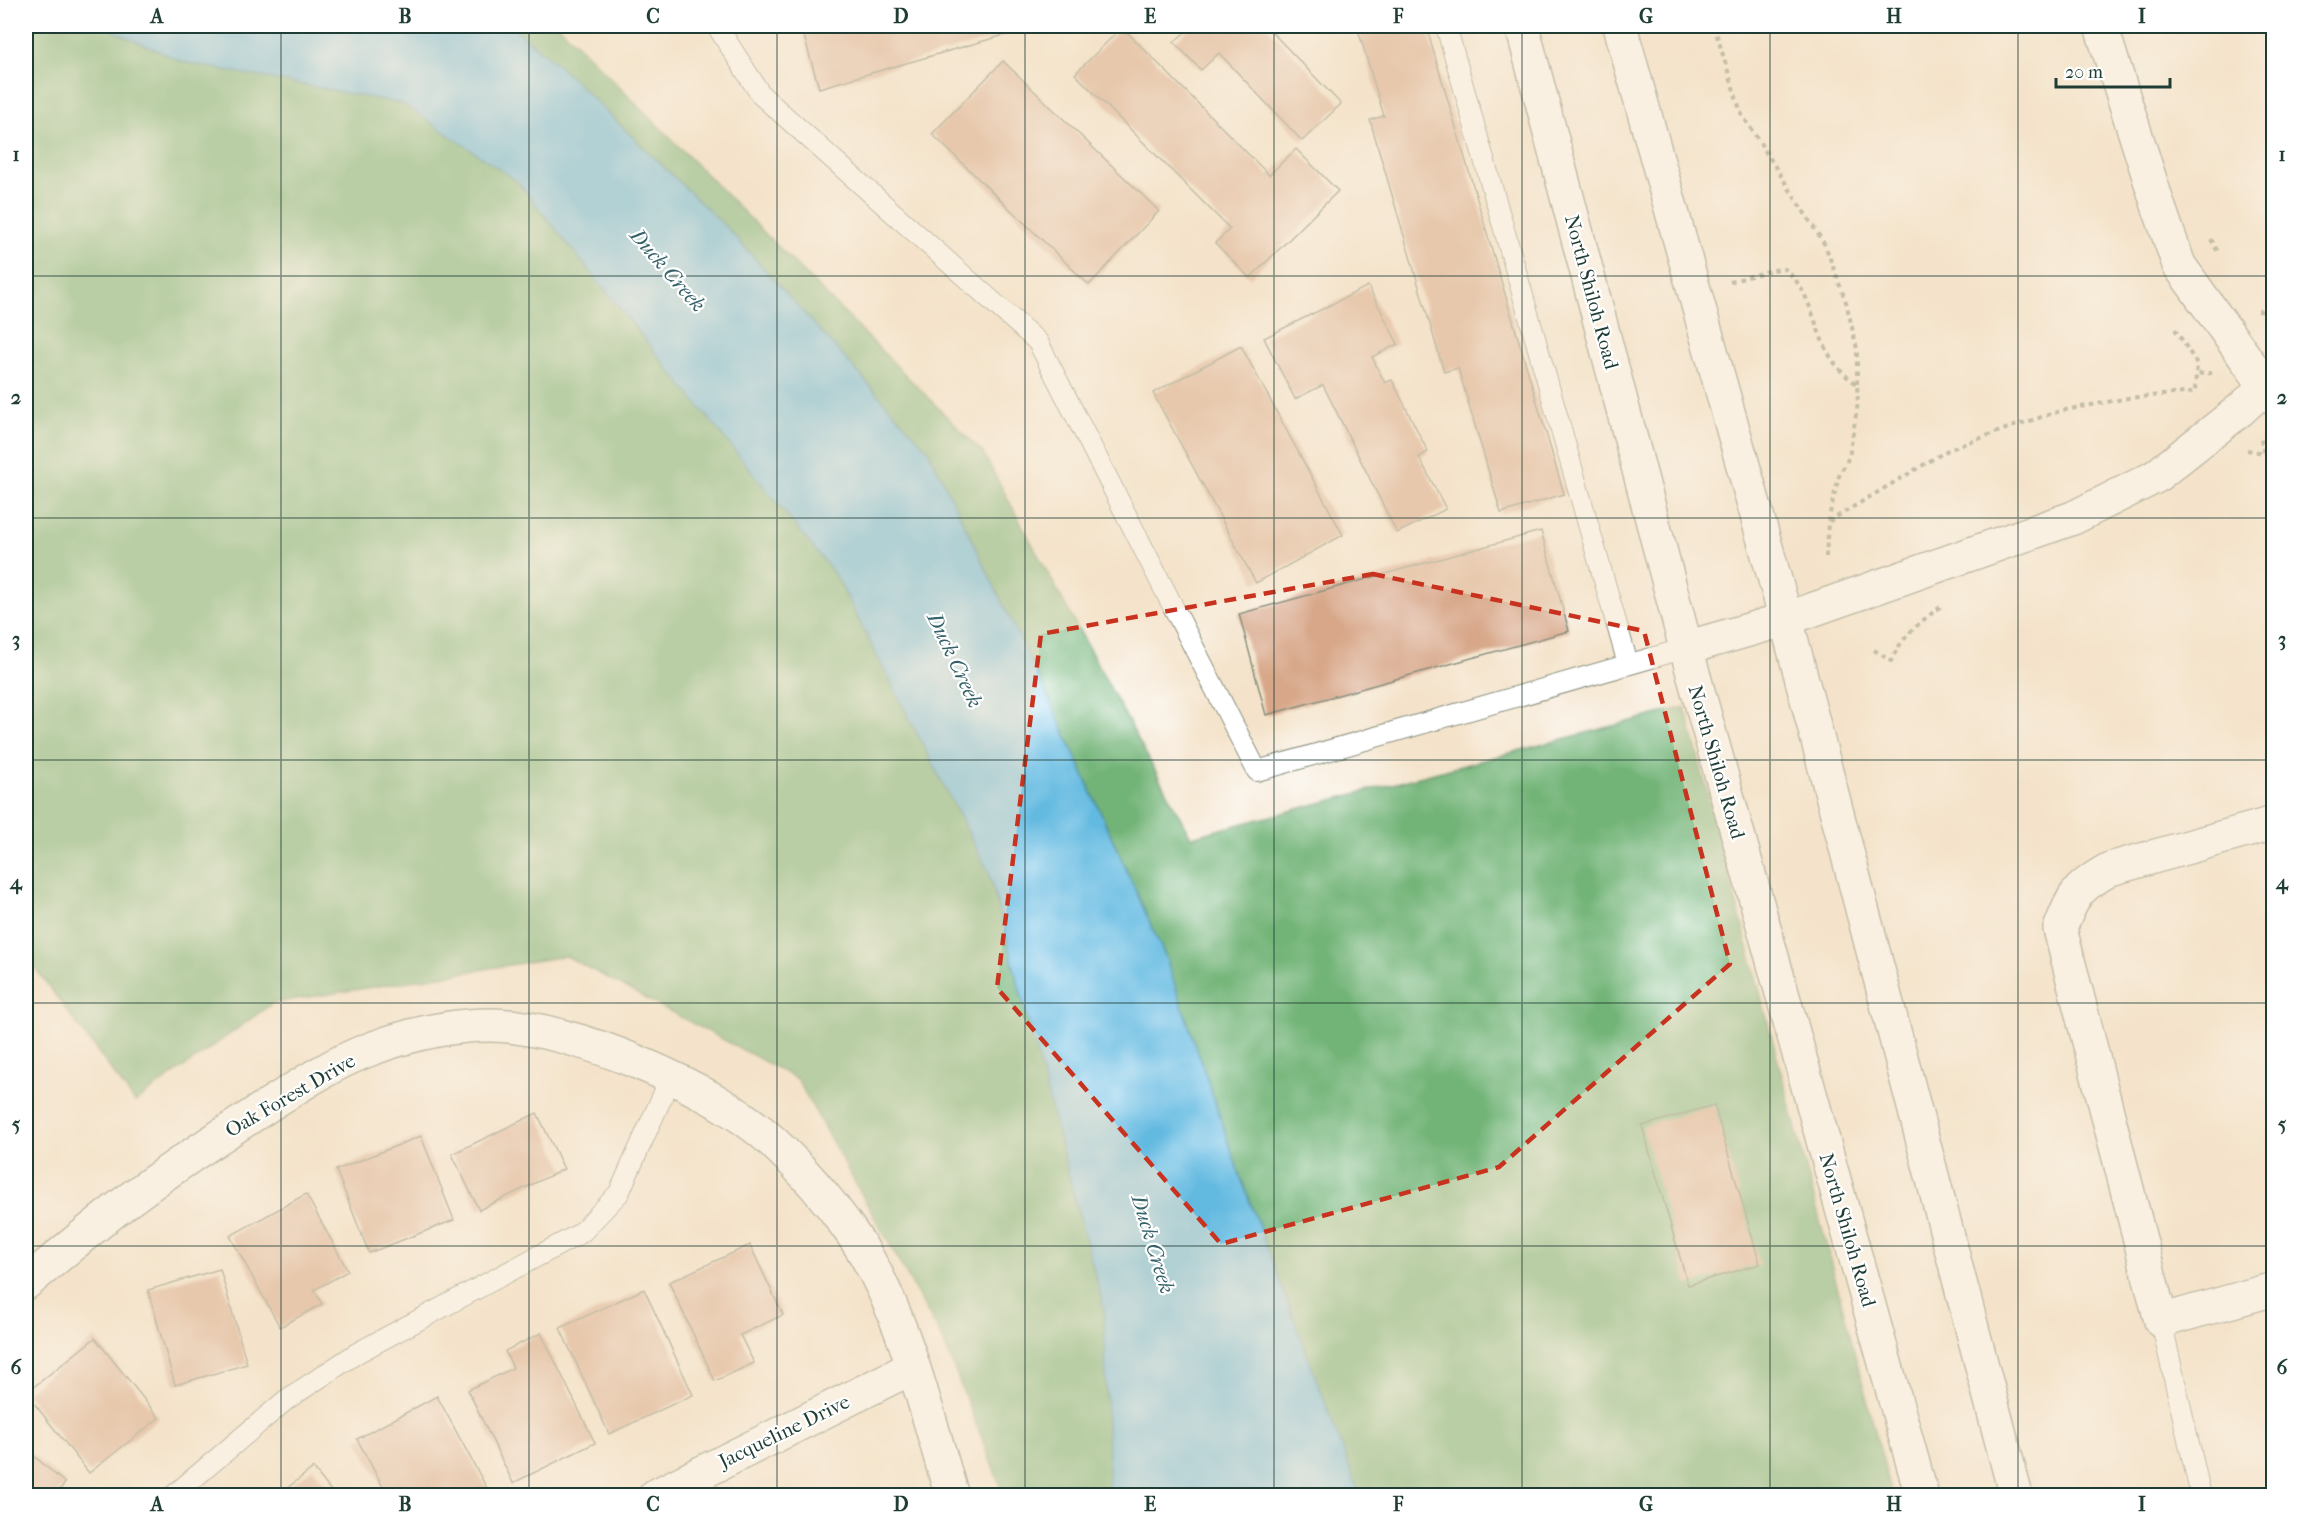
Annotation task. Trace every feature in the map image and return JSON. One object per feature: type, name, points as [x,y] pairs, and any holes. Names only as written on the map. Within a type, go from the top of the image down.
[{"type":"street","name":"North Shiloh Road","points":[[1522,26],[1686,648],[1922,1496]]},
{"type":"street","points":[[1620,26],[1786,619],[2016,1496]]},
{"type":"street","points":[[1686,648],[1786,619],[2073,518],[2155,477],[2270,388],[2179,265],[2101,26]]},
{"type":"street","points":[[2274,823],[2110,869],[2088,882],[2073,896],[2060,929],[2161,1320],[2274,1289]]},
{"type":"street","name":"Oak Forest Drive","points":[[26,1283],[118,1208],[209,1143],[321,1072],[367,1050],[410,1036],[456,1027],[493,1025],[539,1031],[602,1049],[671,1077],[730,1110],[772,1140],[816,1187],[852,1233],[882,1286],[913,1367],[952,1496]]},
{"type":"street","name":"Jacqueline Drive","points":[[669,1492],[913,1367]]},
{"type":"lane","points":[[717,26],[761,95],[1038,342],[1257,771],[1686,648]]},
{"type":"lane","points":[[1446,26],[1628,664]]},
{"type":"lane","points":[[173,1496],[286,1400],[357,1353],[581,1233],[619,1193],[671,1077]]},
{"type":"lane","points":[[2161,1320],[2201,1496]]},
{"type":"path","points":[[1714,26],[1741,113],[1825,245],[1846,302],[1857,349],[1858,403],[1849,457],[1839,476],[1828,522],[1826,557]]},
{"type":"path","points":[[1727,283],[1772,270],[1785,269],[1798,280],[1830,359],[1845,377],[1857,384]]},
{"type":"path","points":[[2266,328],[2269,312],[2274,314]]},
{"type":"path","points":[[1828,522],[1948,450],[2060,411],[2128,398],[2195,392],[2197,364],[2175,329]]},
{"type":"path","points":[[2196,374],[2214,372]]},
{"type":"path","points":[[2264,453],[2274,454]]},
{"type":"highlighted area","points":[[1373,574],[1644,631],[1730,964],[1499,1167],[1221,1244],[997,988],[1041,634]]},
{"type":"green space","points":[[26,26],[559,26],[983,453],[1191,837],[1685,707],[1892,1495],[1004,1495],[943,1340],[797,1079],[566,956],[273,1003],[135,1102],[26,956]]},
{"type":"water","name":"Duck Creek","points":[[103,26],[511,26],[558,65],[729,230],[928,450],[1056,713],[1166,958],[1238,1170],[1360,1495],[1109,1495],[1104,1309],[989,873],[836,576],[517,181],[403,104],[183,62]]},
{"type":"building","points":[[801,26],[1036,26],[819,88]]},
{"type":"building","points":[[1192,26],[1266,26],[1341,104],[1302,141],[1219,53],[1201,70],[1174,42]]},
{"type":"building","points":[[1357,26],[1426,26],[1564,494],[1501,513],[1458,368],[1444,372],[1370,120],[1384,116]]},
{"type":"building","points":[[1122,27],[1269,175],[1296,149],[1338,191],[1250,278],[1215,243],[1230,229],[1075,74]]},
{"type":"building","points":[[1003,61],[1159,211],[1089,285],[932,134]]},
{"type":"building","points":[[1368,286],[1398,344],[1372,357],[1385,383],[1392,380],[1428,452],[1419,457],[1446,509],[1397,533],[1323,385],[1295,399],[1264,338]]},
{"type":"building","points":[[1241,346],[1343,535],[1256,583],[1153,393]]},
{"type":"building","points":[[1541,531],[1569,631],[1266,715],[1239,614]]},
{"type":"building","points":[[1714,1105],[1760,1264],[1688,1285],[1642,1126]]},
{"type":"building","points":[[537,1113],[564,1169],[479,1210],[452,1154]]},
{"type":"building","points":[[421,1136],[454,1220],[369,1253],[336,1170]]},
{"type":"building","points":[[306,1194],[348,1271],[314,1290],[322,1304],[280,1327],[230,1236]]},
{"type":"building","points":[[750,1245],[783,1315],[740,1335],[754,1363],[715,1381],[669,1282]]},
{"type":"building","points":[[220,1269],[247,1364],[175,1385],[148,1290]]},
{"type":"building","points":[[644,1289],[693,1395],[609,1434],[560,1328]]},
{"type":"building","points":[[541,1333],[595,1443],[513,1483],[468,1390],[513,1368],[505,1351]]},
{"type":"building","points":[[95,1338],[159,1418],[89,1473],[26,1393]]},
{"type":"building","points":[[437,1396],[491,1496],[388,1496],[357,1439]]},
{"type":"building","points":[[26,1449],[65,1483],[55,1496],[26,1496]]},
{"type":"building","points":[[313,1468],[335,1496],[277,1496]]}]
